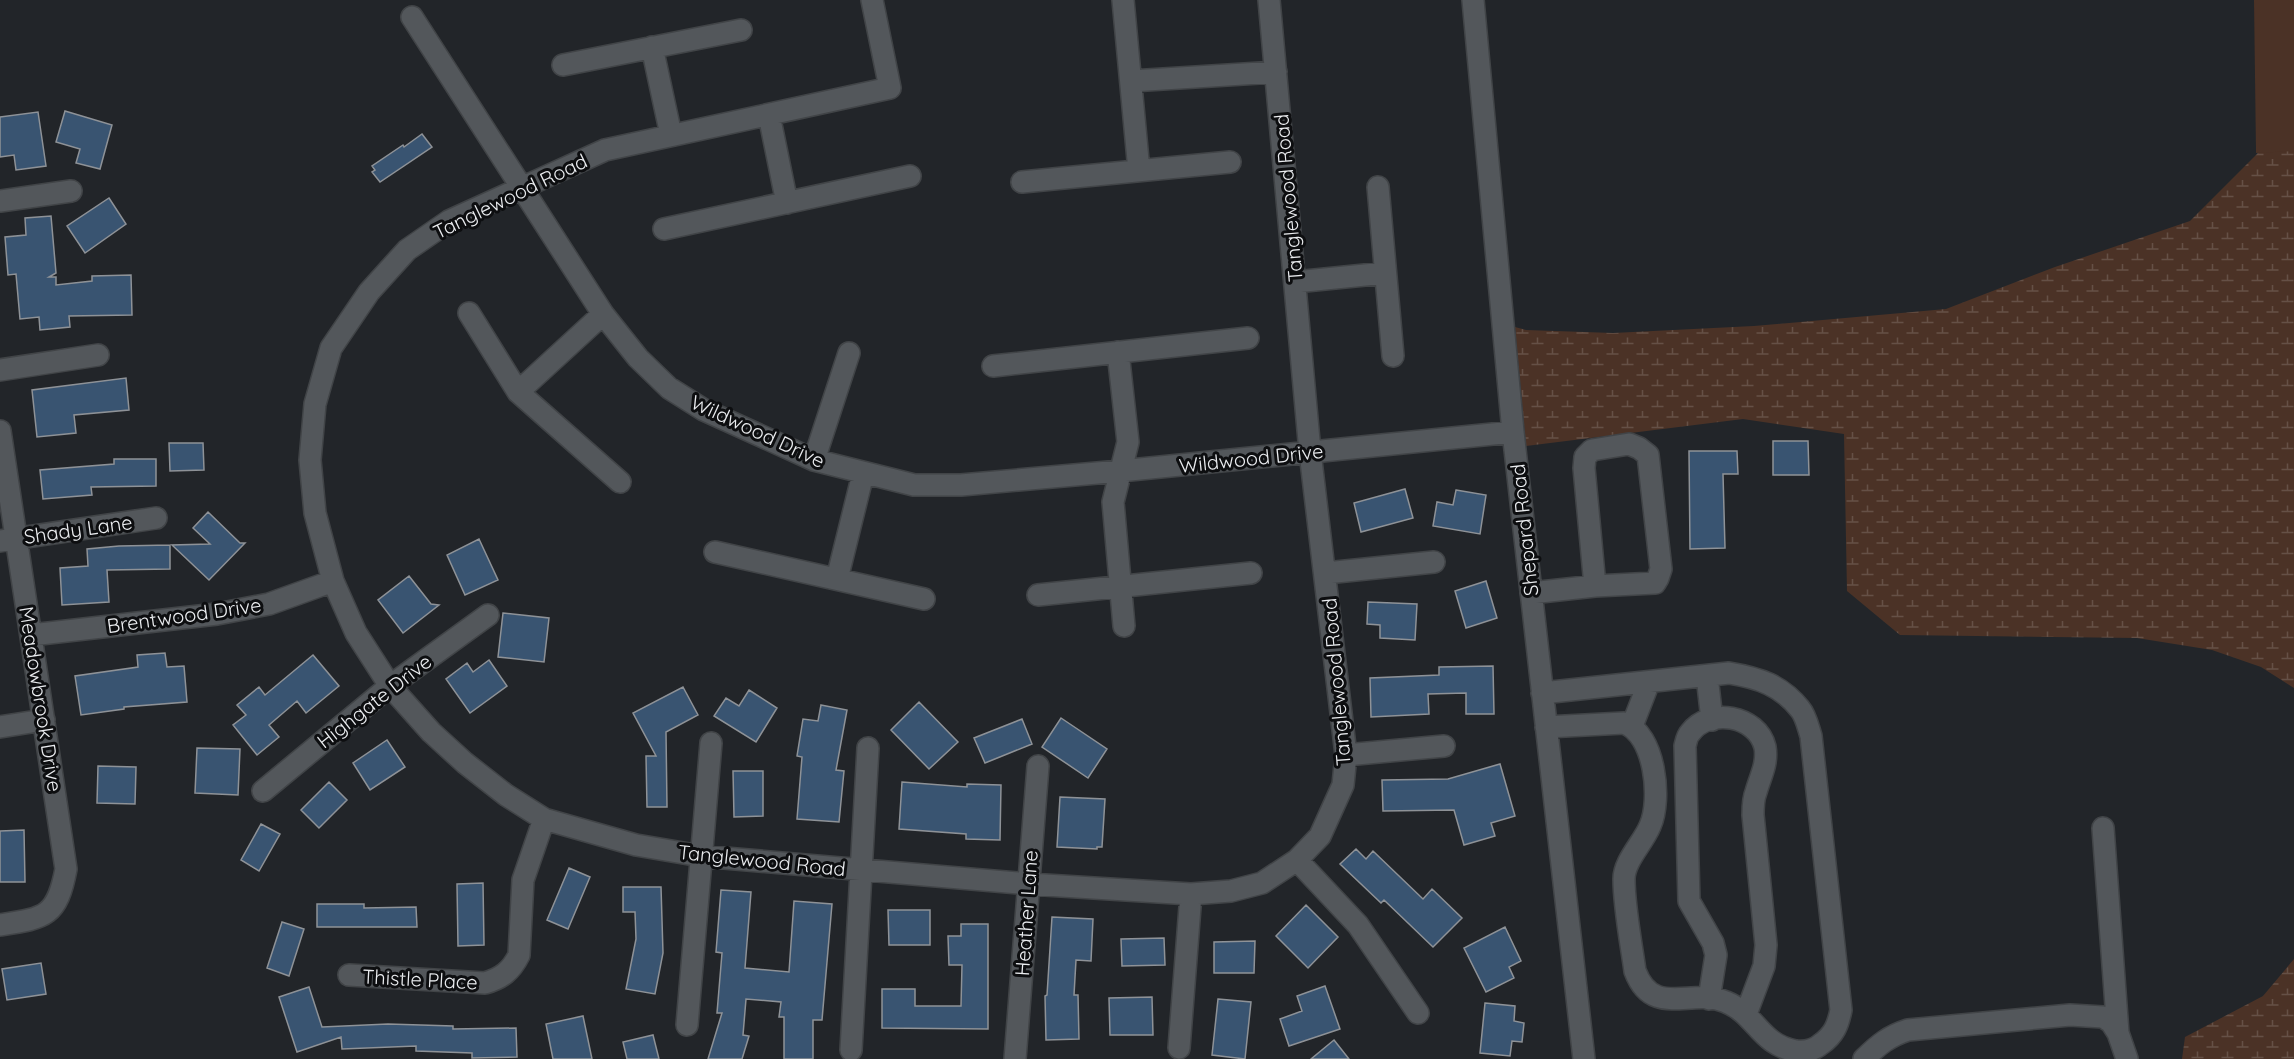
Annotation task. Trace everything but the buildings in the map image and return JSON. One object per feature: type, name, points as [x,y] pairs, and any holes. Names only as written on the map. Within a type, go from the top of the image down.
[{"type":"street","name":"Tanglewood Road","points":[[872,0],[890,88],[605,150],[449,220],[407,250],[369,292],[332,348],[315,404],[310,460],[315,513],[333,581],[356,633],[390,686],[430,732],[506,795],[544,819],[636,845],[701,856],[1029,884],[1191,894],[1231,891],[1262,883],[1297,860],[1320,836],[1333,810],[1343,785],[1346,754],[1310,452],[1269,0]]},
{"type":"street","points":[[1123,0],[1139,171]]},
{"type":"street","name":"Shepard Road","points":[[1473,0],[1513,432],[1584,1059]]},
{"type":"street","name":"Wildwood Drive","points":[[412,17],[603,314],[638,358],[669,388],[704,410],[814,460],[914,485],[961,484],[1120,471],[1513,432]]},
{"type":"street","points":[[563,65],[741,30]]},
{"type":"street","points":[[652,47],[671,135]]},
{"type":"street","points":[[1131,81],[1276,72]]},
{"type":"street","points":[[769,115],[787,203]]},
{"type":"street","points":[[1022,182],[1230,162]]},
{"type":"street","points":[[664,230],[910,177]]},
{"type":"street","points":[[1378,187],[1393,356]]},
{"type":"street","points":[[0,201],[71,190]]},
{"type":"street","points":[[1295,282],[1385,273]]},
{"type":"street","points":[[469,313],[518,392],[620,482]]},
{"type":"street","points":[[518,392],[603,314]]},
{"type":"street","points":[[993,366],[1248,338]]},
{"type":"street","points":[[814,460],[849,352]]},
{"type":"street","points":[[1118,352],[1128,442],[1113,502],[1125,626]]},
{"type":"street","points":[[0,370],[98,355]]},
{"type":"street","name":"Meadowbrook Drive","points":[[0,431],[8,539],[31,635],[66,869],[62,891],[50,911],[34,920],[0,925]]},
{"type":"street","points":[[1531,593],[1654,583],[1658,578],[1661,569],[1648,454],[1629,444],[1592,450],[1585,457],[1584,468],[1595,586]]},
{"type":"street","points":[[837,579],[863,474]]},
{"type":"street","name":"Shady Lane","points":[[8,539],[156,518]]},
{"type":"street","points":[[715,552],[924,599]]},
{"type":"street","points":[[1326,573],[1434,562]]},
{"type":"street","points":[[1038,595],[1251,573]]},
{"type":"street","name":"Brentwood Drive","points":[[31,635],[217,614],[269,604],[333,581]]},
{"type":"street","name":"Highgate Drive","points":[[263,790],[390,686],[488,615]]},
{"type":"street","points":[[1542,693],[1729,674],[1750,677],[1777,686],[1802,710],[1811,736],[1841,1010],[1838,1025],[1830,1037],[1816,1049],[1802,1052],[1781,1048],[1761,1033],[1746,1014],[1726,1001],[1669,999],[1652,995],[1640,986],[1635,971],[1623,877],[1651,824],[1655,798],[1651,758],[1632,726],[1624,723],[1546,727]]},
{"type":"street","points":[[1707,676],[1712,720]]},
{"type":"street","points":[[1632,726],[1648,682]]},
{"type":"street","points":[[1709,999],[1716,955],[1713,943],[1689,901],[1685,746],[1689,733],[1701,724],[1733,717],[1745,722],[1762,738],[1766,755],[1765,768],[1755,795],[1753,815],[1766,945],[1764,966],[1746,1014]]},
{"type":"street","points":[[0,727],[44,720]]},
{"type":"street","points":[[687,1025],[711,743]]},
{"type":"street","points":[[1346,754],[1444,746]]},
{"type":"street","points":[[851,1050],[868,748]]},
{"type":"street","name":"Heather Lane","points":[[1015,1059],[1038,766]]},
{"type":"street","name":"Thistle Place","points":[[349,975],[485,983],[500,979],[514,965],[519,956],[523,880],[544,819]]},
{"type":"street","points":[[2103,828],[2118,1033]]},
{"type":"street","points":[[1297,860],[1358,926],[1418,1013]]},
{"type":"street","points":[[1179,1048],[1191,894]]},
{"type":"street","points":[[1864,1059],[1881,1042],[1908,1030],[2070,1015],[2103,1017],[2111,1022],[2118,1033],[2127,1059]]},
{"type":"green space","points":[[2254,0],[2294,0],[2294,151],[2256,153]]},
{"type":"green space","points":[[2294,0],[2294,688],[2261,667],[2212,650],[2137,638],[1900,635],[1847,591],[1844,434],[1743,419],[1526,446],[1515,327],[1526,330],[1613,333],[1754,326],[1946,309],[2055,267],[2190,221],[2260,151]]},
{"type":"green space","points":[[2294,959],[2294,1059],[2182,1059],[2185,1037],[2263,996]]}]
